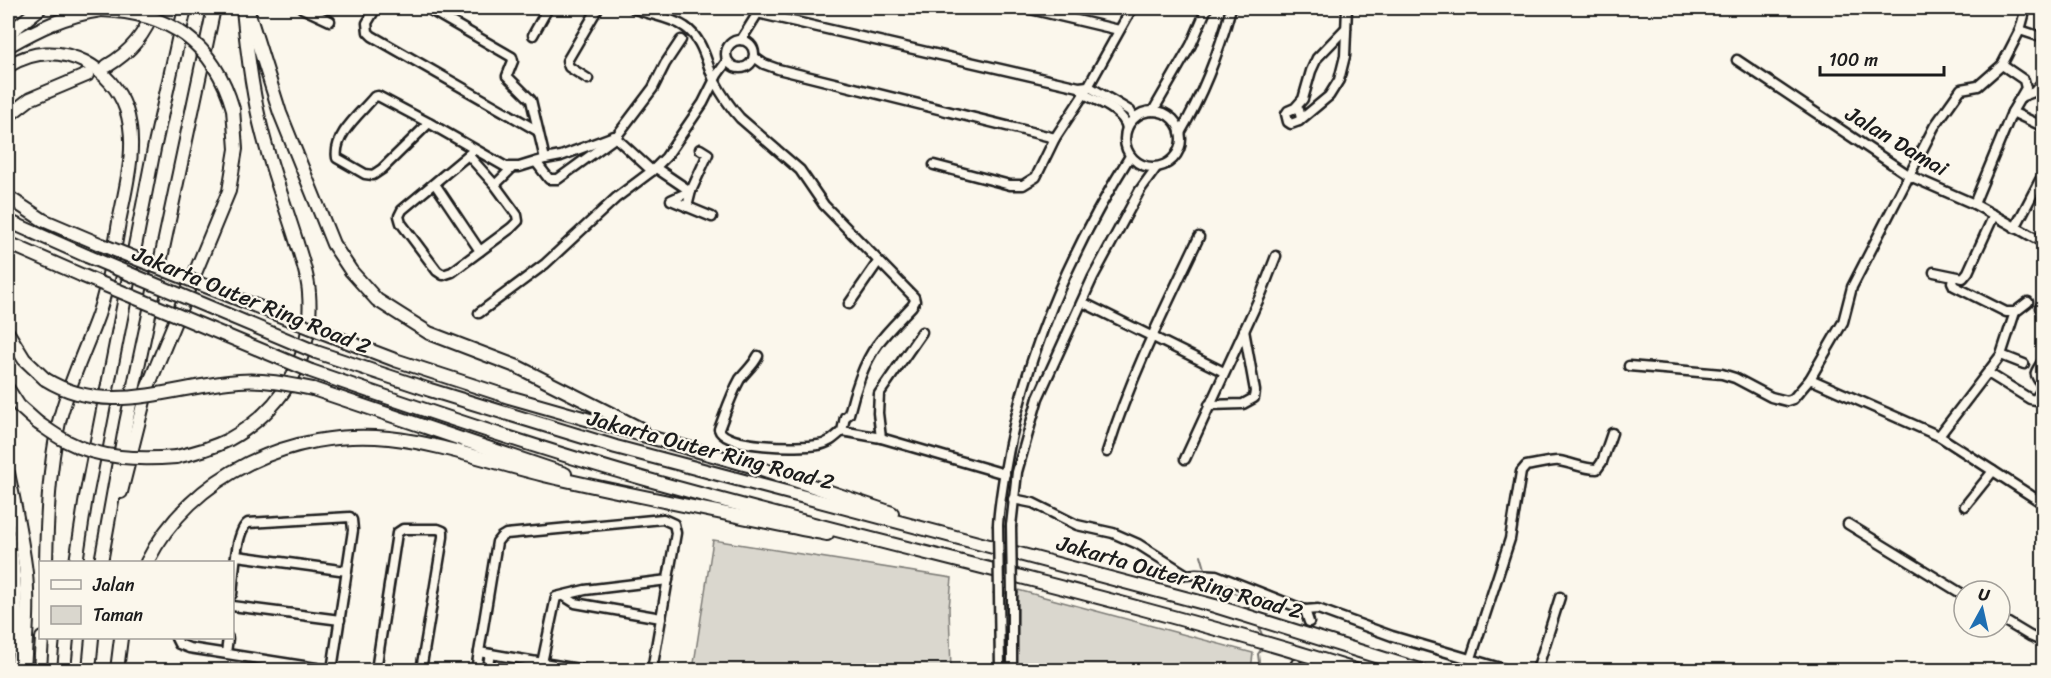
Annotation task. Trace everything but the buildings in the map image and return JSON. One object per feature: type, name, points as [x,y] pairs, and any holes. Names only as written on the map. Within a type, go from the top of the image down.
[{"type":"highway","points":[[8,34],[40,8]]},
{"type":"highway","points":[[107,66],[133,47],[145,31],[155,8]]},
{"type":"highway","points":[[76,561],[86,497],[152,160],[185,8]]},
{"type":"highway","points":[[102,561],[126,423],[214,8]]},
{"type":"highway","points":[[245,8],[279,113],[333,244],[351,271],[377,300],[429,333],[518,367],[669,442]]},
{"type":"highway","points":[[8,389],[19,406],[38,423],[66,442],[119,458],[146,460],[176,457],[227,440],[250,425],[273,404],[293,378],[308,335],[309,292],[303,263],[262,135],[249,60],[245,8]]},
{"type":"highway","points":[[8,46],[59,19],[81,12],[123,10],[146,15],[167,23],[187,37],[206,55],[219,71],[233,109],[236,149],[229,191],[147,389],[121,493],[107,523]]},
{"type":"highway","points":[[8,66],[25,57],[47,53],[68,56],[90,65],[107,78],[121,98],[126,108],[130,129],[128,170],[107,280],[98,314],[70,386],[59,422],[52,460],[46,561]]},
{"type":"highway","points":[[8,116],[30,99],[87,75]]},
{"type":"highway","points":[[8,197],[43,220],[102,245],[395,360],[509,397],[762,469],[989,546]]},
{"type":"highway","name":"Jakarta Outer Ring Road 2","points":[[8,221],[316,352],[430,390],[616,447],[1215,606],[1420,670]]},
{"type":"highway","name":"Jakarta Outer Ring Road 2","points":[[8,243],[311,371],[426,411],[651,480],[1226,631],[1355,670]]},
{"type":"highway","points":[[8,333],[24,359],[45,379],[79,395],[125,399],[196,386],[241,381],[270,381],[313,389],[617,492]]},
{"type":"highway","points":[[148,561],[169,526],[214,483],[228,473],[264,455],[304,442],[347,436],[390,438],[432,446],[530,473],[617,492],[961,561]]},
{"type":"highway","points":[[8,472],[26,574],[27,608],[15,666]]},
{"type":"highway","points":[[40,670],[42,639]]},
{"type":"highway","points":[[64,670],[67,639]]},
{"type":"highway","points":[[88,670],[92,639]]},
{"type":"highway","points":[[117,670],[121,639]]},
{"type":"street","points":[[302,8],[330,21]]},
{"type":"street","points":[[376,8],[367,23],[368,32],[372,36],[538,131]]},
{"type":"street","points":[[427,8],[512,57],[513,62],[507,76],[530,97],[538,131],[540,160],[549,179],[558,179],[616,137],[653,88],[664,64],[681,40]]},
{"type":"street","points":[[533,34],[548,8]]},
{"type":"street","points":[[588,79],[569,67],[567,61],[598,8]]},
{"type":"street","points":[[633,8],[675,22],[688,29],[704,52],[714,79],[732,109],[800,170],[824,205],[913,295],[915,301],[878,343],[870,356],[849,414],[845,417],[843,431],[830,441],[819,445],[759,445],[730,439],[721,434],[719,429],[730,397],[742,375],[751,369],[758,356]]},
{"type":"street","points":[[1026,8],[1119,30]]},
{"type":"street","points":[[934,165],[1003,184],[1023,185],[1036,177],[1055,138],[1132,8]]},
{"type":"street","points":[[1153,111],[1186,55],[1207,8]]},
{"type":"street","points":[[1012,670],[1011,526],[1013,499],[1033,408],[1121,223],[1156,168],[1170,161],[1177,153],[1180,133],[1211,71],[1231,8]]},
{"type":"street","points":[[1346,28],[1317,58],[1303,99],[1295,108],[1288,111],[1286,118],[1291,123],[1299,121],[1329,96],[1339,80],[1345,56],[1347,8]]},
{"type":"street","points":[[1629,366],[1722,374],[1735,378],[1771,397],[1787,401],[1793,399],[1810,379],[1843,322],[1852,287],[1934,127],[1961,89],[1978,86],[2002,64],[2020,30],[2026,8]]},
{"type":"street","points":[[741,40],[759,10],[1084,89],[1130,111],[1134,118]]},
{"type":"street","points":[[2020,30],[2043,38]]},
{"type":"street","points":[[754,57],[749,65],[740,69],[734,68],[727,61],[726,51],[728,46],[736,41],[745,41],[752,48],[754,57],[778,69],[1055,138]]},
{"type":"street","name":"Jalan Damai","points":[[1737,60],[1910,176],[1974,204],[2043,243]]},
{"type":"street","points":[[479,313],[545,264],[616,198],[666,157],[703,103],[714,79],[727,61]]},
{"type":"street","points":[[1974,204],[2012,112],[2026,88],[2024,80],[2002,64]]},
{"type":"street","points":[[2022,96],[2034,92],[2043,80]]},
{"type":"street","points":[[1084,89],[1120,115],[1125,120],[1127,128]]},
{"type":"street","points":[[429,123],[373,175],[365,174],[337,158],[337,148],[342,136],[375,97],[380,97],[429,123],[471,153],[501,166],[512,168],[561,156],[612,135],[654,169],[690,191]]},
{"type":"street","points":[[1303,99],[1314,109]]},
{"type":"street","points":[[1295,108],[1301,114],[1299,121]]},
{"type":"street","points":[[1156,168],[1143,166],[1130,156],[1125,147],[1127,128],[1134,118],[1153,111],[1170,118],[1180,133]]},
{"type":"street","points":[[2012,112],[2043,127]]},
{"type":"street","points":[[687,207],[690,191],[708,154],[700,149]]},
{"type":"street","points":[[471,153],[517,215],[518,221],[452,272],[446,275],[441,274],[401,224],[399,216],[402,210],[471,153]]},
{"type":"street","points":[[1000,670],[999,505],[1019,405],[1060,287],[1096,212],[1130,156]]},
{"type":"street","points":[[495,185],[512,168]]},
{"type":"street","points":[[2015,228],[2040,180]]},
{"type":"street","points":[[435,184],[480,251]]},
{"type":"street","points":[[690,191],[671,200],[712,217]]},
{"type":"street","points":[[1934,272],[1953,278],[1963,278],[1968,272],[1994,215]]},
{"type":"street","points":[[1107,452],[1151,337],[1199,237]]},
{"type":"street","points":[[1185,459],[1262,292],[1276,256]]},
{"type":"street","points":[[849,304],[878,262]]},
{"type":"street","points":[[1953,278],[1954,286],[2006,312],[2015,312]]},
{"type":"street","points":[[2043,288],[2043,295]]},
{"type":"street","points":[[2043,301],[2040,308],[2043,311]]},
{"type":"street","points":[[1082,302],[1224,372]]},
{"type":"street","points":[[1939,436],[2001,355],[2015,312],[2028,302]]},
{"type":"street","points":[[1209,405],[1243,404],[1254,398],[1255,391],[1244,329]]},
{"type":"street","points":[[881,438],[879,394],[922,332]]},
{"type":"street","points":[[2001,355],[2024,364]]},
{"type":"street","points":[[1988,373],[2035,400],[2043,388],[2035,378],[2042,364]]},
{"type":"street","points":[[1810,379],[1939,436],[2043,504]]},
{"type":"street","points":[[843,431],[881,438],[1005,474]]},
{"type":"street","points":[[1471,658],[1510,539],[1521,472],[1526,466],[1544,465],[1556,460],[1583,468],[1597,468],[1602,462],[1612,433]]},
{"type":"street","points":[[1965,506],[1993,471]]},
{"type":"street","points":[[1013,499],[1033,503],[1077,525],[1113,533],[1156,554],[1179,572],[1187,575],[1216,575],[1305,610],[1318,609],[1392,636],[1507,670]]},
{"type":"street","points":[[176,639],[183,646],[330,670],[347,571],[353,525],[350,517],[248,524],[241,530],[234,579]]},
{"type":"street","points":[[476,670],[497,542],[501,537],[506,534],[663,519],[674,524],[676,533],[652,670]]},
{"type":"street","points":[[1848,524],[1952,588]]},
{"type":"street","points":[[8,526],[15,568],[17,615],[15,666]]},
{"type":"street","points":[[376,670],[397,533],[403,530],[438,529],[443,531],[443,537],[421,670]]},
{"type":"street","points":[[237,556],[347,571]]},
{"type":"street","points":[[542,663],[556,597],[585,590],[668,580]]},
{"type":"street","points":[[564,596],[575,603],[661,618]]},
{"type":"street","points":[[1537,670],[1560,597]]},
{"type":"street","points":[[234,606],[340,620]]},
{"type":"street","points":[[8,610],[17,615]]},
{"type":"street","points":[[1305,610],[1309,622]]},
{"type":"street","points":[[2012,625],[2043,642]]},
{"type":"street","points":[[226,653],[228,639]]},
{"type":"street","points":[[479,652],[584,670]]},
{"type":"street","points":[[487,670],[490,654]]},
{"type":"green space","points":[[713,540],[952,578],[949,608],[951,670],[693,670]]},
{"type":"green space","points":[[1018,590],[1253,653],[1251,670],[1017,670]]},
{"type":"waterway","points":[[1201,555],[1206,572]]},
{"type":"waterway","points":[[1213,578],[1227,591],[1240,595],[1252,612]]},
{"type":"waterway","points":[[1257,623],[1263,637]]},
{"type":"waterway","points":[[1260,670],[1258,654],[1263,647]]},
{"type":"tunnel","points":[[1296,664],[1309,622]]}]
